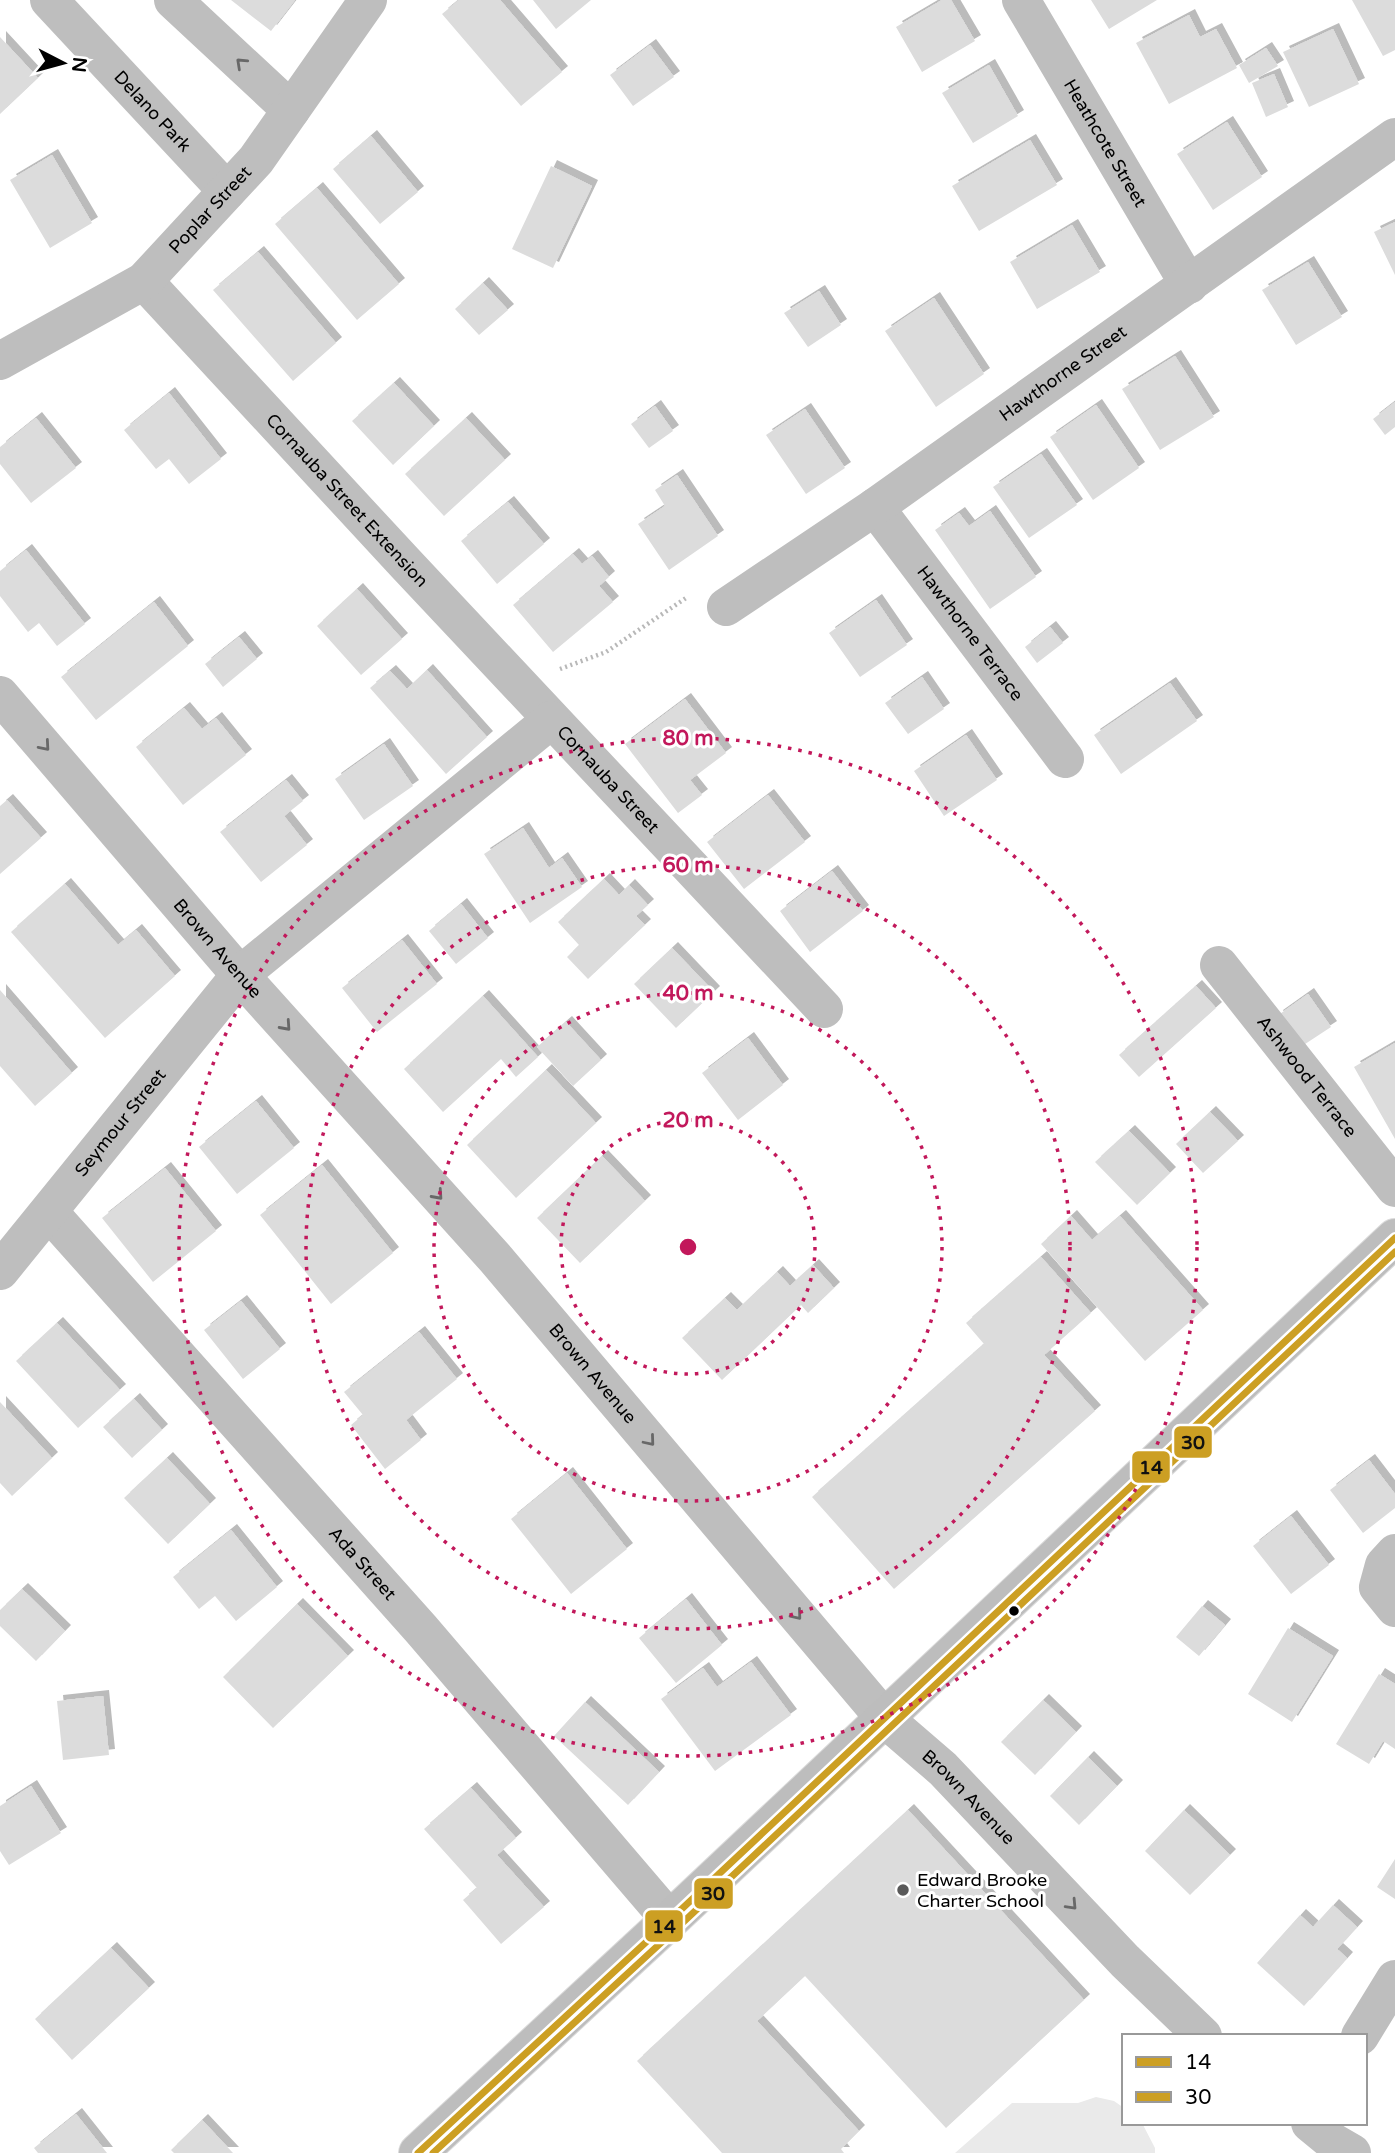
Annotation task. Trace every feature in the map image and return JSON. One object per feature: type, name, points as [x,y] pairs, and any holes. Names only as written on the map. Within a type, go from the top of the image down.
[{"type":"main road","points":[[418,2153],[885,1719],[1395,1238]]},
{"type":"street","name":"Delano Park","points":[[49,0],[227,191]]},
{"type":"street","points":[[173,0],[291,110]]},
{"type":"street","name":"Poplar Street","points":[[0,362],[144,281],[256,160],[368,0]]},
{"type":"street","name":"Heathcote Street","points":[[1021,0],[1189,285]]},
{"type":"street","name":"Hawthorne Street","points":[[726,607],[875,507],[1395,137]]},
{"type":"street","name":"Cornauba Street Extension","points":[[144,281],[551,720]]},
{"type":"street","name":"Hawthorne Terrace","points":[[875,507],[1065,760]]},
{"type":"street","name":"Brown Avenue","points":[[0,695],[240,975],[495,1258],[885,1719],[943,1769],[1125,1961],[1201,2034]]},
{"type":"street","name":"Cornauba Street","points":[[240,975],[551,720],[824,1009]]},
{"type":"street","name":"Ashwood Terrace","points":[[1219,965],[1395,1188]]},
{"type":"street","name":"Seymour Street","points":[[0,1270],[240,975]]},
{"type":"street","name":"Ada Street","points":[[49,1212],[421,1629],[670,1920]]},
{"type":"street","points":[[1395,1553],[1384,1565],[1378,1587],[1395,1608]]},
{"type":"street","points":[[1361,2034],[1395,1979]]},
{"type":"path","points":[[551,720],[557,670],[606,652],[686,598]]},
{"type":"shaded area","points":[[1096,2097],[1114,2101],[1122,2107],[1122,2125],[1143,2125],[1155,2153],[955,2153],[1012,2103],[1078,2103]]},
{"type":"building","points":[[231,0],[295,0],[271,31]]},
{"type":"building","points":[[459,0],[500,0],[562,72],[521,106],[442,14]]},
{"type":"building","points":[[533,0],[591,0],[556,29]]},
{"type":"building","points":[[942,0],[951,0],[975,41],[922,72],[896,27]]},
{"type":"building","points":[[1091,0],[1157,0],[1109,29]]},
{"type":"building","points":[[1352,0],[1395,0],[1395,50],[1383,56]]},
{"type":"building","points":[[1189,15],[1200,37],[1216,29],[1237,68],[1169,104],[1136,43]]},
{"type":"building","points":[[1333,29],[1359,84],[1309,107],[1283,52]]},
{"type":"building","points":[[0,37],[38,78],[0,114]]},
{"type":"building","points":[[650,45],[674,77],[633,106],[610,75]]},
{"type":"building","points":[[1266,48],[1278,66],[1249,83],[1239,65]]},
{"type":"building","points":[[989,65],[1018,116],[973,143],[942,93]]},
{"type":"building","points":[[1274,74],[1288,107],[1266,117],[1252,83]]},
{"type":"building","points":[[1227,122],[1262,177],[1213,210],[1177,154]]},
{"type":"building","points":[[371,136],[418,192],[380,224],[333,169]]},
{"type":"building","points":[[1030,140],[1057,185],[979,231],[952,186]]},
{"type":"building","points":[[52,155],[92,223],[50,248],[10,180]]},
{"type":"building","points":[[551,166],[592,186],[553,268],[512,249]]},
{"type":"building","points":[[317,188],[399,284],[357,320],[275,224]]},
{"type":"building","points":[[1395,222],[1395,275],[1374,232]]},
{"type":"building","points":[[1072,225],[1100,272],[1037,309],[1010,262]]},
{"type":"building","points":[[258,252],[336,343],[293,381],[213,290]]},
{"type":"building","points":[[1308,262],[1342,317],[1296,345],[1262,290]]},
{"type":"building","points":[[483,283],[508,310],[479,335],[455,309]]},
{"type":"building","points":[[819,291],[841,325],[808,347],[784,313]]},
{"type":"building","points":[[934,298],[984,374],[936,407],[885,331]]},
{"type":"building","points":[[1175,356],[1214,417],[1160,450],[1122,389]]},
{"type":"building","points":[[394,383],[434,426],[393,465],[352,421]]},
{"type":"building","points":[[169,393],[221,459],[189,484],[169,459],[156,469],[124,430]]},
{"type":"building","points":[[1395,402],[1395,427],[1385,435],[1373,419]]},
{"type":"building","points":[[1096,405],[1139,468],[1093,500],[1050,437]]},
{"type":"building","points":[[655,406],[673,431],[649,448],[631,424]]},
{"type":"building","points":[[805,409],[845,468],[806,494],[766,435]]},
{"type":"building","points":[[36,418],[76,468],[31,503],[0,464],[0,447]]},
{"type":"building","points":[[466,418],[505,460],[444,516],[405,474]]},
{"type":"building","points":[[1041,454],[1077,505],[1029,538],[993,487]]},
{"type":"building","points":[[677,475],[718,536],[669,570],[638,524],[665,506],[655,490]]},
{"type":"building","points":[[508,502],[544,544],[497,584],[461,541]]},
{"type":"building","points":[[990,511],[1036,577],[990,609],[935,530],[959,513],[969,526]]},
{"type":"building","points":[[26,550],[85,624],[57,646],[39,623],[28,632],[0,596],[0,571]]},
{"type":"building","points":[[573,554],[582,564],[592,556],[609,577],[599,586],[613,602],[553,652],[513,605]]},
{"type":"building","points":[[357,589],[402,639],[361,675],[317,626]]},
{"type":"building","points":[[876,600],[907,645],[860,677],[829,633]]},
{"type":"building","points":[[154,602],[188,646],[96,720],[61,677]]},
{"type":"building","points":[[1050,627],[1063,643],[1037,663],[1025,647]]},
{"type":"building","points":[[239,637],[257,659],[223,687],[205,664]]},
{"type":"building","points":[[427,670],[487,737],[446,774],[370,688],[390,671],[407,689]]},
{"type":"building","points":[[922,677],[944,709],[908,734],[885,703]]},
{"type":"building","points":[[1170,683],[1197,721],[1121,774],[1094,735]]},
{"type":"building","points":[[685,699],[726,753],[690,780],[702,795],[678,813],[625,744]]},
{"type":"building","points":[[184,708],[202,729],[216,718],[246,755],[183,805],[136,747]]},
{"type":"building","points":[[966,735],[997,780],[944,816],[914,771]]},
{"type":"building","points":[[384,744],[413,786],[364,820],[335,779]]},
{"type":"building","points":[[286,780],[303,801],[284,816],[307,845],[261,882],[220,832]]},
{"type":"building","points":[[768,795],[805,842],[744,889],[707,842]]},
{"type":"building","points":[[7,800],[41,838],[0,874],[0,806]]},
{"type":"building","points":[[523,828],[549,868],[562,858],[582,887],[530,923],[484,854]]},
{"type":"building","points":[[832,871],[863,911],[810,952],[780,911]]},
{"type":"building","points":[[604,879],[619,895],[629,885],[648,905],[636,916],[645,925],[588,979],[567,957],[579,945],[558,922]]},
{"type":"building","points":[[65,884],[118,945],[136,930],[175,976],[105,1038],[11,932]]},
{"type":"building","points":[[461,904],[488,938],[456,964],[429,931]]},
{"type":"building","points":[[402,940],[437,984],[377,1032],[342,988]]},
{"type":"building","points":[[672,948],[714,992],[676,1028],[634,984]]},
{"type":"building","points":[[1196,986],[1216,1008],[1139,1077],[1119,1055]]},
{"type":"building","points":[[0,990],[72,1073],[35,1106],[0,1066]]},
{"type":"building","points":[[1308,994],[1331,1027],[1299,1048],[1277,1016]]},
{"type":"building","points":[[483,996],[538,1057],[516,1077],[501,1059],[443,1112],[404,1069]]},
{"type":"building","points":[[566,1022],[601,1060],[573,1086],[537,1047]]},
{"type":"building","points":[[748,1038],[783,1085],[738,1120],[702,1073]]},
{"type":"building","points":[[1395,1043],[1395,1139],[1354,1067]]},
{"type":"building","points":[[546,1070],[596,1123],[516,1198],[467,1145]]},
{"type":"building","points":[[256,1101],[294,1148],[237,1194],[199,1147]]},
{"type":"building","points":[[1210,1112],[1238,1141],[1203,1173],[1176,1144]]},
{"type":"building","points":[[1129,1131],[1170,1173],[1137,1205],[1095,1162]]},
{"type":"building","points":[[602,1156],[645,1201],[580,1263],[537,1218]]},
{"type":"building","points":[[322,1165],[393,1253],[331,1304],[260,1215]]},
{"type":"building","points":[[165,1168],[216,1231],[153,1282],[102,1218]]},
{"type":"building","points":[[1071,1216],[1092,1240],[1120,1216],[1203,1310],[1145,1361],[1041,1244]]},
{"type":"building","points":[[1041,1257],[1091,1313],[1044,1355],[1095,1411],[894,1589],[812,1497],[984,1344],[966,1323]]},
{"type":"building","points":[[813,1265],[834,1288],[808,1313],[801,1305],[722,1380],[682,1338],[725,1298],[737,1310],[777,1272],[790,1286]]},
{"type":"building","points":[[241,1301],[280,1349],[243,1379],[204,1330]]},
{"type":"building","points":[[57,1323],[120,1390],[78,1428],[16,1361]]},
{"type":"building","points":[[419,1332],[457,1379],[406,1420],[421,1440],[385,1469],[351,1425],[363,1415],[344,1392]]},
{"type":"building","points":[[134,1399],[162,1430],[132,1458],[103,1427]]},
{"type":"building","points":[[0,1402],[52,1458],[12,1496],[0,1483]]},
{"type":"building","points":[[167,1458],[210,1504],[168,1544],[124,1498]]},
{"type":"building","points":[[1369,1460],[1395,1494],[1395,1508],[1363,1533],[1330,1490]]},
{"type":"building","points":[[567,1473],[627,1549],[571,1594],[511,1519]]},
{"type":"building","points":[[1291,1516],[1329,1565],[1291,1594],[1253,1546]]},
{"type":"building","points":[[231,1530],[277,1587],[236,1621],[215,1596],[199,1609],[173,1577]]},
{"type":"building","points":[[22,1589],[65,1631],[36,1661],[0,1626],[0,1610]]},
{"type":"building","points":[[686,1599],[722,1645],[676,1683],[639,1638]]},
{"type":"building","points":[[297,1604],[348,1656],[273,1728],[223,1677]]},
{"type":"building","points":[[1202,1606],[1225,1625],[1199,1656],[1176,1637]]},
{"type":"building","points":[[1288,1628],[1333,1656],[1292,1722],[1248,1694]]},
{"type":"building","points":[[751,1662],[791,1715],[715,1771],[661,1699],[703,1668],[717,1687]]},
{"type":"building","points":[[1379,1674],[1395,1684],[1395,1749],[1383,1741],[1369,1764],[1336,1744]]},
{"type":"building","points":[[103,1696],[109,1755],[63,1760],[57,1701]]},
{"type":"building","points":[[1043,1700],[1076,1732],[1035,1775],[1001,1742]]},
{"type":"building","points":[[585,1702],[659,1772],[628,1805],[554,1736]]},
{"type":"building","points":[[1088,1757],[1117,1786],[1079,1825],[1050,1796]]},
{"type":"building","points":[[31,1786],[61,1833],[9,1865],[0,1851],[0,1806]]},
{"type":"building","points":[[471,1788],[516,1838],[497,1855],[544,1907],[501,1944],[463,1900],[477,1888],[424,1829]]},
{"type":"building","points":[[908,1810],[1084,2000],[946,2128],[805,1976],[757,2021],[859,2131],[841,2149],[844,2153],[722,2153],[637,2061]]},
{"type":"building","points":[[1184,1810],[1230,1855],[1190,1895],[1145,1851]]},
{"type":"building","points":[[1395,1859],[1395,1899],[1377,1887]]},
{"type":"building","points":[[1333,1905],[1357,1927],[1337,1949],[1347,1958],[1304,2006],[1257,1963],[1300,1915],[1313,1927]]},
{"type":"building","points":[[111,1948],[149,1988],[72,2060],[35,2019]]},
{"type":"building","points":[[76,2114],[107,2153],[38,2153],[34,2148]]},
{"type":"building","points":[[202,2120],[233,2153],[174,2153],[171,2150]]},
{"type":"transit line","name":"14","points":[[418,2153],[670,1920],[1395,1238]]},
{"type":"transit line","name":"30","points":[[433,2153],[677,1928],[1395,1252]]},
{"type":"place","name":"Edward Brooke Charter School","points":[[903,1890]]}]
